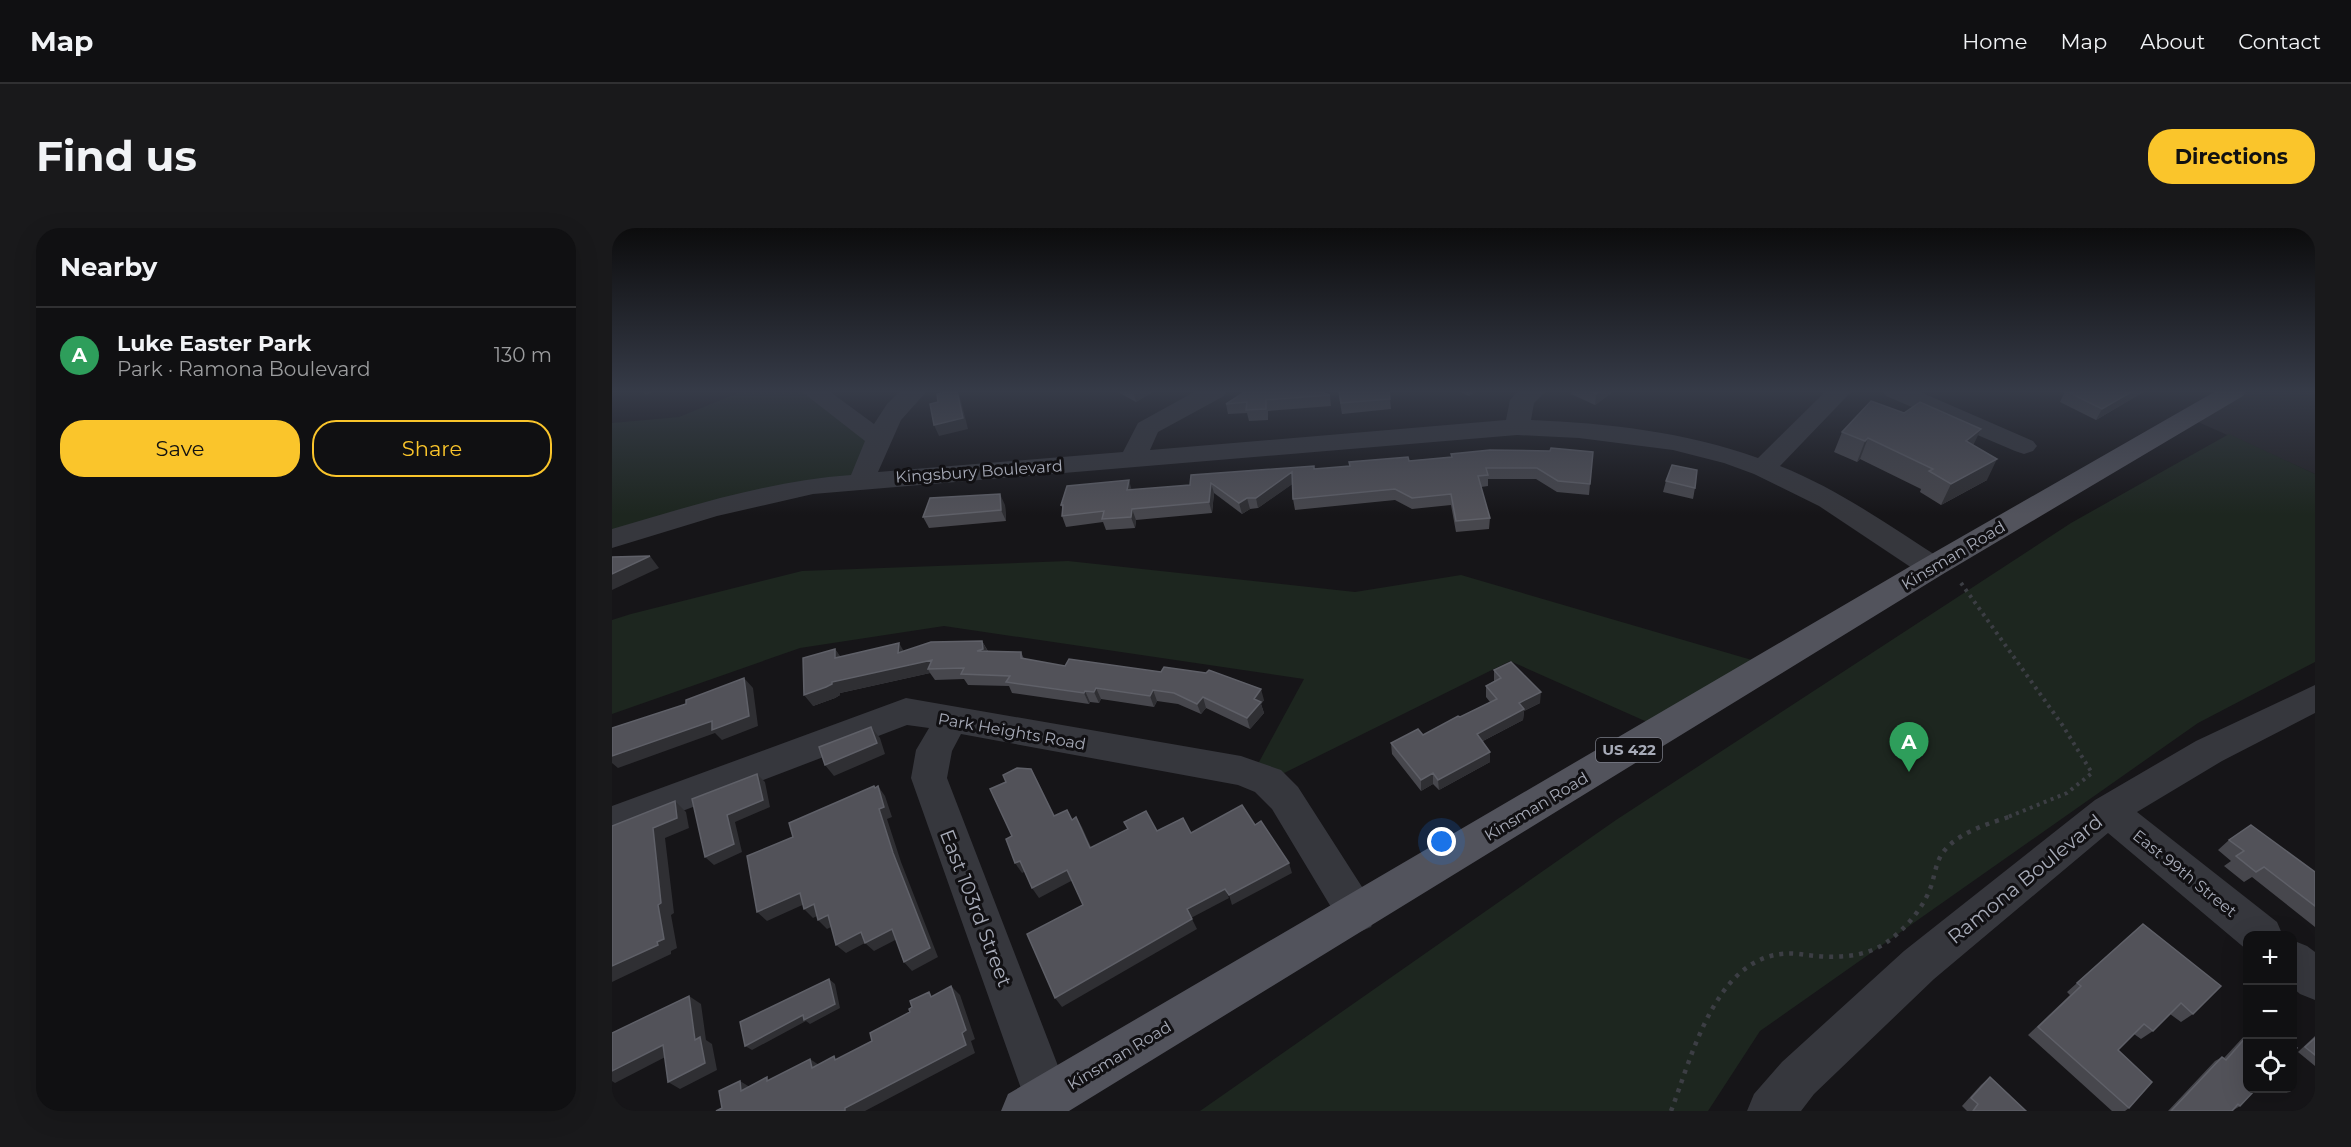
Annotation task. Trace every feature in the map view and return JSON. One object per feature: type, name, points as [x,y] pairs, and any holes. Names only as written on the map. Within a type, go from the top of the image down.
[{"type":"main road","name":"Kinsman Road","points":[[1036,1104],[1357,914],[1946,575],[2170,432]]},
{"type":"street","points":[[869,432],[878,439]]},
{"type":"street","points":[[862,480],[882,432]]},
{"type":"street","points":[[1133,459],[1145,432]]},
{"type":"street","name":"Kingsbury Boulevard","points":[[612,539],[711,508],[813,486],[862,480],[1465,432]]},
{"type":"street","name":"Kingsbury Boulevard","points":[[1601,432],[1707,451],[1763,468],[1835,504],[1946,575]]},
{"type":"street","points":[[1763,468],[1799,432]]},
{"type":"street","points":[[1993,432],[2024,446]]},
{"type":"street","name":"Ramona Boulevard","points":[[1771,1111],[1798,1078],[1919,965],[2108,811],[2209,751],[2315,698]]},
{"type":"street","name":"Park Heights Road","points":[[612,822],[906,711],[1241,771],[1268,781],[1285,798],[1357,914]]},
{"type":"street","name":"East 103rd Street","points":[[952,720],[934,750],[929,778],[1036,1104]]},
{"type":"street","name":"East 99th Street","points":[[2108,811],[2256,931]]},
{"type":"street","points":[[2297,964],[2315,979]]},
{"type":"path","points":[[1671,1111],[1705,1022],[1724,987],[1743,968],[1756,961],[1792,954],[1819,957],[1853,956],[1882,945],[1910,920],[1927,896],[1936,866],[1949,844],[1989,823],[2068,793],[2092,773],[2063,726],[1946,575]]},
{"type":"shaded area","points":[[612,432],[869,432],[878,439],[862,480],[612,539]]},
{"type":"shaded area","points":[[2221,432],[2315,432],[2315,474]]},
{"type":"shaded area","points":[[2229,434],[2315,474],[2315,662],[2198,723],[1760,1031],[1708,1111],[1200,1111],[1616,820],[2071,523]]},
{"type":"shaded area","points":[[1068,561],[1355,592],[1461,575],[1769,665],[1663,729],[1510,661],[1268,781],[1252,775],[1304,679],[944,626],[800,648],[612,714],[612,620],[802,571]]},
{"type":"building","points":[[1843,432],[1977,432],[1966,441],[1997,459],[1951,484],[1929,471],[1933,469],[1868,438],[1865,441]]},
{"type":"building","points":[[1551,448],[1593,452],[1590,484],[1558,481],[1537,468],[1486,468],[1488,475],[1478,476],[1490,518],[1456,521],[1451,494],[1412,498],[1395,489],[1293,499],[1292,472],[1256,498],[1247,498],[1239,503],[1211,483],[1209,502],[1132,509],[1131,517],[1102,519],[1104,511],[1062,516],[1063,505],[1061,505],[1067,486],[1129,480],[1127,490],[1190,485],[1191,475],[1314,466],[1314,469],[1350,466],[1349,462],[1408,457],[1409,461],[1452,457],[1451,454],[1490,450],[1550,451]]},
{"type":"building","points":[[1672,465],[1697,470],[1695,488],[1666,481]]},
{"type":"building","points":[[1000,494],[1001,510],[923,517],[930,498]]},
{"type":"building","points":[[650,556],[612,574],[612,557]]},
{"type":"building","points":[[982,641],[983,649],[977,651],[1021,652],[1021,658],[1065,666],[1069,659],[1161,672],[1164,667],[1206,673],[1209,670],[1261,689],[1254,699],[1261,702],[1247,718],[1203,697],[1197,704],[1174,693],[1153,690],[1150,696],[1096,688],[1094,692],[1085,691],[1084,693],[1006,682],[1010,676],[961,674],[964,668],[928,669],[932,660],[832,682],[826,687],[804,695],[803,658],[835,649],[835,658],[899,643],[898,653],[931,642]]},
{"type":"building","points":[[1511,662],[1541,692],[1519,703],[1524,709],[1477,734],[1490,752],[1438,780],[1433,773],[1421,780],[1391,743],[1418,729],[1423,735],[1497,699],[1486,686],[1501,678],[1494,670]]},
{"type":"building","points":[[744,678],[749,716],[712,730],[712,721],[612,756],[612,728],[686,704],[686,700]]},
{"type":"building","points":[[871,727],[877,743],[825,765],[819,747]]},
{"type":"building","points":[[1017,768],[1031,769],[1054,816],[1067,810],[1072,820],[1076,817],[1090,848],[1128,829],[1124,822],[1146,811],[1157,831],[1183,818],[1191,833],[1242,805],[1255,825],[1261,821],[1289,863],[1229,895],[1225,889],[1187,909],[1192,919],[1055,998],[1027,934],[1083,905],[1067,870],[1032,888],[1020,861],[1015,863],[1006,839],[1012,836],[990,789],[1006,782],[1003,775]]},
{"type":"building","points":[[757,774],[763,800],[727,815],[734,844],[705,857],[692,799]]},
{"type":"building","points":[[874,786],[875,788],[878,786],[884,807],[879,809],[893,853],[930,948],[904,962],[892,929],[865,943],[861,932],[836,945],[828,915],[818,920],[814,904],[804,909],[800,893],[757,912],[747,856],[793,837],[789,823]]},
{"type":"building","points":[[675,801],[677,818],[653,828],[661,903],[658,905],[664,939],[657,942],[658,945],[612,966],[612,826]]},
{"type":"building","points":[[2251,825],[2315,872],[2315,906],[2264,867],[2256,872],[2236,856],[2244,851],[2229,840]]},
{"type":"building","points":[[2143,924],[2221,986],[2193,1014],[2181,1003],[2153,1031],[2144,1024],[2118,1050],[2152,1082],[2129,1108],[2038,1027],[2081,986],[2077,983]]},
{"type":"building","points":[[829,979],[835,1004],[804,1020],[803,1015],[745,1046],[740,1022]]},
{"type":"building","points":[[951,986],[966,1030],[962,1033],[966,1045],[845,1108],[845,1111],[716,1111],[722,1108],[719,1091],[740,1081],[741,1091],[767,1077],[767,1081],[810,1059],[812,1068],[834,1056],[835,1060],[872,1041],[870,1033],[910,1012],[909,1009],[912,1007],[910,1001],[929,992],[931,997]]},
{"type":"building","points":[[689,996],[695,1040],[700,1037],[705,1063],[668,1082],[663,1045],[612,1071],[612,1033]]},
{"type":"building","points":[[2315,1038],[2315,1055],[2305,1047]]},
{"type":"building","points":[[2243,1041],[2243,1093],[2252,1093],[2240,1106],[2238,1104],[2232,1111],[2171,1111],[2222,1057],[2226,1060]]},
{"type":"building","points":[[1990,1077],[2026,1111],[1973,1111],[1978,1104],[1971,1098]]},
{"type":"place","name":"Luke Easter Park","points":[[1909,772]]}]
